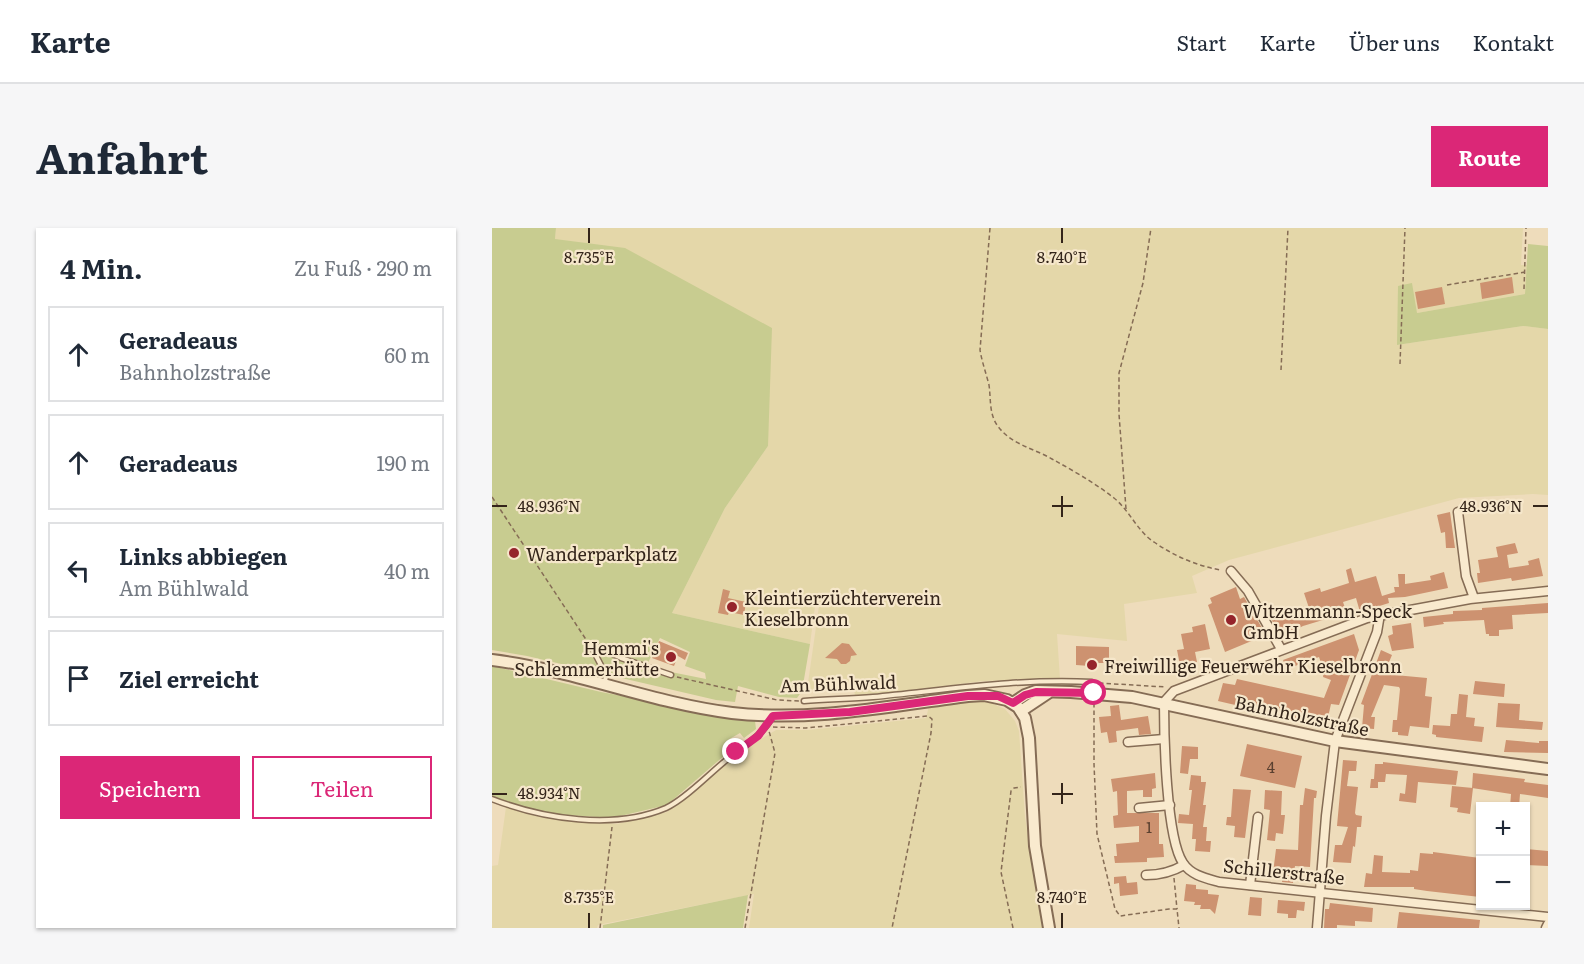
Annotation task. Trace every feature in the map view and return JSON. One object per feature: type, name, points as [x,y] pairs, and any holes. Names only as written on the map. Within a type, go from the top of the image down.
[{"type":"street","points":[[1458,512],[1466,576],[1474,598]]},
{"type":"street","points":[[1231,571],[1248,591],[1281,650]]},
{"type":"street","points":[[1146,875],[1173,872],[1184,865],[1176,849],[1173,836],[1164,740],[1164,702],[1174,691],[1380,614],[1474,598],[1548,591]]},
{"type":"street","points":[[1317,928],[1335,741],[1377,632],[1380,614]]},
{"type":"street","points":[[492,660],[537,668],[708,709],[770,721],[976,695],[998,696],[1017,707],[1025,718],[1029,738],[1035,846],[1049,928]]},
{"type":"street","name":"Bahnholzstraße","points":[[1017,707],[1049,693],[1093,688],[1335,741],[1548,769]]},
{"type":"street","points":[[1128,742],[1164,740]]},
{"type":"street","points":[[1139,808],[1170,805]]},
{"type":"street","points":[[1250,885],[1257,817]]},
{"type":"street","name":"Schillerstraße","points":[[1184,865],[1201,877],[1219,882],[1548,917]]},
{"type":"lane","points":[[592,646],[671,675]]},
{"type":"lane","points":[[592,646],[606,675],[605,684]]},
{"type":"lane","name":"Am Bühlwald","points":[[804,701],[1050,680],[1093,688]]},
{"type":"lane","points":[[492,799],[523,810],[553,816],[613,820],[667,807],[758,736],[770,721]]},
{"type":"path","points":[[990,228],[980,350],[996,423],[1010,438],[1050,458],[1113,498],[1126,510],[1142,534],[1154,543],[1204,567],[1231,571]]},
{"type":"path","points":[[1126,510],[1119,414],[1119,373],[1143,284],[1151,228]]},
{"type":"path","points":[[1281,370],[1288,228]]},
{"type":"path","points":[[1400,364],[1406,228]]},
{"type":"path","points":[[1524,289],[1526,228]]},
{"type":"path","points":[[1447,285],[1525,272]]},
{"type":"path","points":[[492,497],[592,646]]},
{"type":"path","name":"Am Bühlwald","points":[[671,675],[777,700],[804,701]]},
{"type":"path","points":[[1174,691],[1171,687],[1093,688],[1097,834],[1115,909],[1119,916],[1177,909]]},
{"type":"path","points":[[745,928],[775,753],[770,721],[806,728],[927,716],[932,718],[931,733],[892,928]]},
{"type":"path","points":[[1013,928],[1000,872],[1011,791],[1014,788],[1031,786]]},
{"type":"path","points":[[600,928],[613,820]]},
{"type":"path","points":[[1173,872],[1179,928]]},
{"type":"shaded area","points":[[556,228],[1523,228],[1521,265],[1527,265],[1525,294],[1417,313],[1397,345],[1523,326],[1548,329],[1548,495],[1459,498],[1229,560],[1192,576],[1197,593],[1124,604],[1127,641],[1057,634],[1060,679],[983,681],[867,696],[855,696],[854,688],[807,690],[820,599],[816,599],[810,644],[672,613],[725,508],[768,446],[555,239]]},
{"type":"shaded area","points":[[984,700],[1005,709],[1015,721],[1019,731],[1025,817],[1042,928],[749,928],[754,894],[598,925],[597,928],[492,928],[492,866],[498,865],[506,807],[550,818],[617,824],[667,812],[740,752],[776,730],[808,730],[926,718],[929,706]]},
{"type":"green space","points":[[492,228],[556,228],[555,239],[625,248],[772,328],[768,446],[725,508],[672,613],[810,644],[802,691],[797,698],[779,697],[738,686],[735,702],[716,700],[492,650]],"holes":[[[660,638],[690,652],[685,666],[705,673],[706,679],[646,667]]]},
{"type":"green space","points":[[1528,244],[1548,246],[1548,329],[1523,326],[1397,345],[1398,286],[1412,283],[1417,313],[1525,294]]},
{"type":"green space","points":[[492,666],[601,692],[755,721],[756,729],[744,738],[740,733],[726,741],[732,749],[667,805],[612,818],[553,814],[515,805],[492,796]]},
{"type":"green space","points":[[748,895],[743,928],[603,928],[603,925]]},
{"type":"building","points":[[1512,277],[1514,293],[1482,299],[1480,283]]},
{"type":"building","points":[[1442,287],[1445,304],[1418,309],[1415,292]]},
{"type":"building","points":[[1450,512],[1455,548],[1446,548],[1445,532],[1441,533],[1437,515]]},
{"type":"building","points":[[1515,543],[1518,553],[1507,555],[1509,568],[1529,565],[1528,561],[1539,558],[1543,576],[1478,583],[1477,573],[1480,573],[1478,560],[1498,557],[1496,547]]},
{"type":"building","points":[[1351,568],[1355,582],[1376,576],[1382,596],[1395,592],[1394,587],[1399,587],[1398,574],[1405,574],[1405,584],[1431,580],[1430,576],[1444,572],[1448,588],[1405,597],[1388,598],[1389,603],[1360,612],[1356,598],[1343,602],[1348,617],[1338,620],[1336,616],[1303,626],[1289,633],[1286,627],[1278,630],[1271,619],[1284,614],[1286,619],[1310,611],[1304,593],[1320,588],[1321,592],[1349,583],[1346,570]]},
{"type":"building","name":"Witzenmann-Speck GmbH","points":[[1236,587],[1240,599],[1244,597],[1266,635],[1225,652],[1208,605],[1212,603],[1210,598]]},
{"type":"building","name":"Kleintierzüchterverein Kieselbronn","points":[[723,589],[730,591],[728,598],[746,602],[744,615],[729,612],[728,615],[718,613]]},
{"type":"building","points":[[1548,603],[1548,613],[1512,615],[1513,629],[1499,630],[1499,636],[1486,634],[1484,620],[1443,622],[1444,624],[1424,627],[1423,617],[1453,614],[1453,611]]},
{"type":"building","points":[[1411,623],[1414,648],[1392,651],[1388,636],[1393,634],[1392,626]]},
{"type":"building","points":[[1205,624],[1210,649],[1195,652],[1197,662],[1180,665],[1177,650],[1184,649],[1181,634],[1193,632],[1192,627]]},
{"type":"building","points":[[1354,634],[1359,650],[1339,705],[1331,704],[1326,726],[1218,701],[1223,683],[1235,685],[1237,679],[1324,698],[1331,680],[1323,677],[1324,671],[1319,657],[1287,669],[1283,660]]},
{"type":"building","points":[[659,641],[688,653],[685,660],[678,656],[674,666],[652,658]]},
{"type":"building","points":[[842,643],[849,644],[857,655],[851,656],[850,661],[846,664],[841,664],[837,659],[825,658]]},
{"type":"building","points":[[1076,646],[1109,647],[1109,663],[1090,663],[1090,666],[1076,665]]},
{"type":"building","points":[[1381,650],[1392,655],[1384,674],[1427,678],[1425,696],[1432,697],[1429,728],[1410,726],[1408,736],[1392,732],[1393,720],[1397,720],[1400,689],[1384,685],[1371,717],[1375,717],[1374,729],[1362,728],[1364,705],[1361,704]]},
{"type":"building","points":[[1475,681],[1505,684],[1504,697],[1473,694]]},
{"type":"building","points":[[1459,694],[1468,695],[1466,717],[1475,718],[1474,726],[1484,727],[1482,742],[1436,737],[1432,734],[1433,725],[1450,726],[1451,714],[1457,714]]},
{"type":"building","points":[[1498,703],[1520,704],[1519,720],[1543,722],[1542,730],[1496,727]]},
{"type":"building","points":[[1119,705],[1121,720],[1148,716],[1151,734],[1139,735],[1138,728],[1116,731],[1117,742],[1109,743],[1107,732],[1101,733],[1099,717],[1111,716],[1110,706]]},
{"type":"building","points":[[1506,740],[1539,743],[1539,741],[1548,741],[1548,753],[1504,752]]},
{"type":"building","points":[[1247,744],[1302,756],[1295,788],[1240,776]]},
{"type":"building","points":[[1182,746],[1198,747],[1198,759],[1190,759],[1188,774],[1180,773]]},
{"type":"building","points":[[1343,760],[1357,761],[1356,771],[1349,771],[1347,786],[1358,787],[1355,813],[1362,816],[1361,827],[1357,827],[1351,863],[1333,862],[1335,845],[1342,845],[1348,827],[1337,826]]},
{"type":"building","points":[[1383,762],[1458,771],[1456,785],[1418,782],[1416,803],[1399,801],[1400,793],[1405,794],[1407,775],[1386,774],[1385,782],[1378,782],[1378,788],[1370,788],[1371,779],[1374,779],[1375,764],[1383,764]]},
{"type":"building","points":[[1155,773],[1156,788],[1152,789],[1152,797],[1143,797],[1143,790],[1127,791],[1127,813],[1159,813],[1159,844],[1163,844],[1164,857],[1147,858],[1147,862],[1115,863],[1116,844],[1139,842],[1139,826],[1114,828],[1113,816],[1118,815],[1117,791],[1113,792],[1111,779]]},
{"type":"building","points":[[1473,773],[1525,779],[1524,782],[1548,785],[1548,798],[1520,794],[1519,802],[1510,802],[1511,794],[1472,788]]},
{"type":"building","points":[[1191,775],[1201,776],[1201,782],[1206,782],[1203,827],[1207,827],[1206,841],[1211,841],[1210,852],[1195,851],[1196,839],[1192,839],[1193,824],[1178,823],[1179,814],[1189,815]]},
{"type":"building","points":[[1452,786],[1473,788],[1470,814],[1457,812],[1458,808],[1450,807]]},
{"type":"building","points":[[1305,788],[1317,791],[1316,798],[1314,798],[1310,867],[1295,866],[1293,883],[1282,882],[1283,874],[1273,873],[1276,849],[1298,850],[1300,805],[1303,805]]},
{"type":"building","points":[[1233,789],[1251,790],[1245,838],[1234,837],[1235,826],[1226,825],[1227,817],[1231,817]]},
{"type":"building","points":[[1265,790],[1282,791],[1281,815],[1285,815],[1283,834],[1276,833],[1275,841],[1267,840],[1270,810],[1264,809]]},
{"type":"building","points":[[1530,849],[1548,851],[1548,866],[1530,865]]},
{"type":"building","points":[[1433,852],[1476,857],[1476,897],[1414,889],[1414,887],[1364,887],[1366,873],[1372,874],[1374,855],[1383,856],[1382,872],[1410,873],[1410,870],[1418,871],[1420,853],[1433,854]]},
{"type":"building","points":[[1126,876],[1127,883],[1137,882],[1138,894],[1120,896],[1119,883],[1114,884],[1114,877]]},
{"type":"building","points":[[1186,884],[1196,885],[1196,889],[1208,890],[1208,894],[1219,895],[1215,914],[1210,909],[1200,909],[1201,905],[1194,905],[1195,902],[1184,901]]},
{"type":"building","points":[[1250,897],[1262,898],[1261,916],[1248,915]]},
{"type":"building","points":[[1278,900],[1305,902],[1304,911],[1297,910],[1296,918],[1288,918],[1288,914],[1277,913]]},
{"type":"building","points":[[1330,903],[1373,908],[1372,922],[1355,921],[1355,926],[1337,925],[1337,928],[1324,928],[1325,909],[1329,909]]},
{"type":"building","points":[[1399,912],[1480,920],[1479,928],[1397,928]]},
{"type":"place","name":"Wanderparkplatz","points":[[514,553]]},
{"type":"place","name":"Kleintierzüchterverein Kieselbronn","points":[[732,607]]},
{"type":"place","name":"Witzenmann-Speck GmbH","points":[[1231,620]]},
{"type":"place","name":"Hemmi's Schlemmerhütte","points":[[671,657]]},
{"type":"place","name":"Freiwillige Feuerwehr Kieselbronn","points":[[1092,665]]},
{"type":"route","points":[[736,752],[758,736],[768,726],[773,716],[850,712],[968,696],[998,696],[1013,703],[1025,695],[1036,692],[1094,693]]}]
